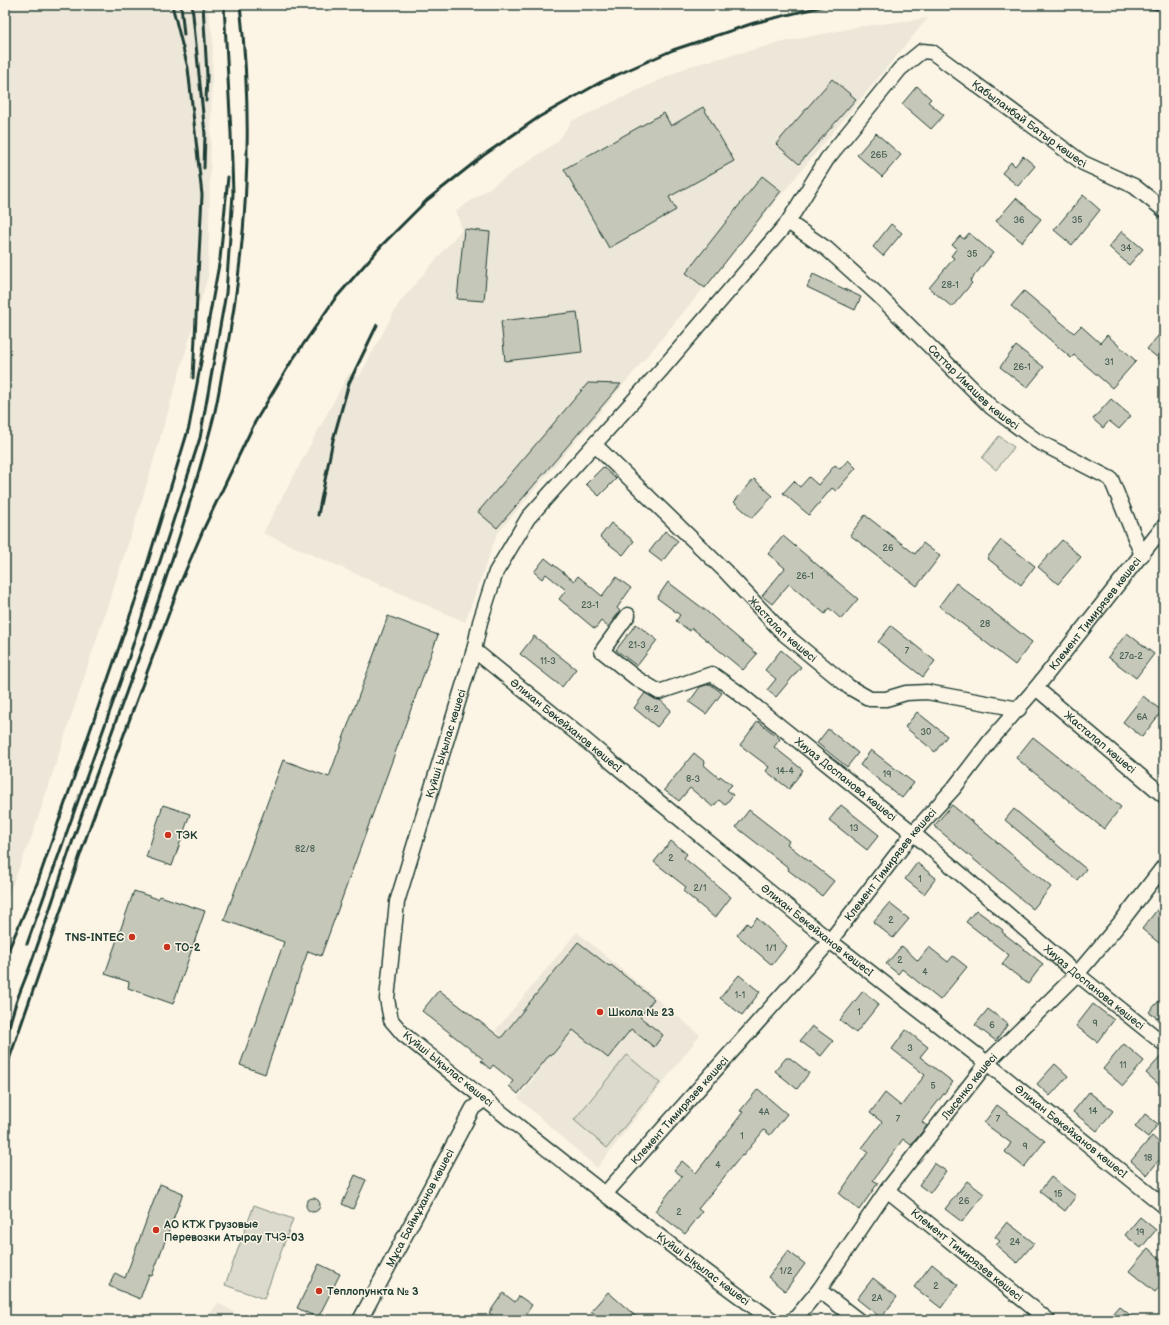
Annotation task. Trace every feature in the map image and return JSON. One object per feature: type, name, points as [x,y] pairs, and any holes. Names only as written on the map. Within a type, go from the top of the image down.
[{"type":"street","name":"Қабыланбай Батыр көшесі","points":[[595,444],[662,369],[788,222],[827,159],[900,69],[922,51],[932,52],[1083,163],[1134,186],[1164,210]]},
{"type":"street","name":"Саттар Имашев көшесі","points":[[788,222],[827,249],[877,294],[991,407],[1037,441],[1111,479],[1142,554]]},
{"type":"street","name":"Күйші Ықылас көшесі","points":[[595,444],[528,518],[496,572],[480,622],[474,650],[397,902],[387,999],[391,1020],[402,1034],[605,1194],[701,1269],[772,1320]]},
{"type":"street","name":"Жасталап көшесі","points":[[595,444],[725,571],[783,633],[849,687],[870,699],[886,699],[906,693],[927,692],[1019,709]]},
{"type":"street","name":"Клемент Тимирязев көшесі","points":[[605,1194],[830,941],[913,833],[954,788],[990,741],[1019,709],[1164,526]]},
{"type":"street","name":"Хиуаз Доспанова көшесі","points":[[628,615],[602,651],[636,678],[660,692],[712,674],[736,691],[913,833],[1077,974],[1164,1044]]},
{"type":"street","name":"Әлихан Бөкейханов көшесI","points":[[474,650],[830,941],[987,1063],[1164,1206]]},
{"type":"street","name":"Жасталап көшесі","points":[[1036,688],[1164,796]]},
{"type":"street","name":"Лысенко көшесі","points":[[792,1320],[795,1319],[819,1290],[887,1190],[987,1063],[1077,974],[1120,923],[1164,866]]},
{"type":"street","name":"Мұса Баймұханов көшесі","points":[[360,1320],[473,1108],[485,1099]]},
{"type":"street","name":"Клемент Тимирязев көшесі","points":[[887,1190],[1048,1320]]},
{"type":"street","points":[[819,1290],[858,1320]]},
{"type":"shaded area","points":[[5,5],[207,5],[213,39],[208,276],[138,513],[33,833],[5,903]]},
{"type":"shaded area","points":[[928,18],[497,534],[465,622],[263,533],[349,373],[359,377],[399,303],[462,229],[456,211],[558,141],[572,121],[690,66],[779,43],[857,27]]},
{"type":"shaded area","points":[[999,436],[1014,447],[996,470],[982,458]]},
{"type":"shaded area","points":[[577,932],[700,1035],[597,1168],[518,1098],[541,1069],[495,1031]]},
{"type":"shaded area","points":[[627,1055],[660,1083],[607,1148],[574,1120]]},
{"type":"shaded area","points":[[254,1205],[293,1219],[264,1299],[225,1285]]},
{"type":"shaded area","points":[[218,1303],[248,1320],[210,1320],[207,1318]]},
{"type":"building","points":[[832,79],[856,99],[799,164],[776,144]]},
{"type":"building","points":[[917,86],[931,99],[928,102],[944,115],[931,129],[902,104]]},
{"type":"building","points":[[703,107],[734,161],[669,197],[676,210],[609,248],[564,169],[664,113],[671,126]]},
{"type":"building","points":[[876,133],[901,155],[882,177],[857,155]]},
{"type":"building","points":[[1023,156],[1035,166],[1018,186],[1002,173],[1011,162],[1015,166]]},
{"type":"building","points":[[762,176],[781,191],[705,288],[686,273]]},
{"type":"building","points":[[1083,195],[1100,210],[1072,245],[1054,230]]},
{"type":"building","points":[[1016,198],[1041,219],[1022,242],[996,221]]},
{"type":"building","points":[[891,224],[902,233],[883,256],[873,247]]},
{"type":"building","points":[[464,229],[490,232],[484,301],[457,299]]},
{"type":"building","points":[[1122,231],[1143,249],[1129,265],[1109,247]]},
{"type":"building","points":[[969,233],[993,253],[970,281],[972,283],[952,307],[929,288],[954,258],[951,256],[957,248],[952,245],[960,236],[964,239]]},
{"type":"building","points":[[813,274],[861,297],[855,310],[807,287]]},
{"type":"building","points":[[1024,291],[1074,333],[1081,326],[1100,343],[1107,335],[1136,361],[1112,388],[1074,355],[1071,358],[1011,306]]},
{"type":"building","points":[[577,312],[582,352],[505,361],[501,321]]},
{"type":"building","points":[[1164,329],[1164,363],[1147,349]]},
{"type":"building","points":[[1016,346],[1044,367],[1027,388],[1000,367]]},
{"type":"building","points":[[588,383],[621,384],[497,528],[478,512]]},
{"type":"building","points":[[1111,399],[1131,416],[1119,429],[1109,421],[1103,428],[1093,419]]},
{"type":"building","points":[[848,460],[856,468],[836,491],[832,488],[809,515],[783,493],[794,481],[800,487],[809,477],[818,485],[835,465],[840,469]]},
{"type":"building","points":[[603,467],[616,479],[599,496],[586,484]]},
{"type":"building","points":[[754,479],[773,496],[752,518],[734,502]]},
{"type":"building","points":[[865,515],[915,554],[923,543],[940,556],[917,586],[850,535]]},
{"type":"building","points":[[611,523],[634,541],[623,555],[600,537]]},
{"type":"building","points":[[665,531],[678,541],[662,562],[649,552]]},
{"type":"building","points":[[783,536],[858,599],[841,619],[829,608],[825,614],[789,584],[772,604],[762,596],[785,568],[768,554]]},
{"type":"building","points":[[1001,540],[1035,566],[1021,585],[987,558]]},
{"type":"building","points":[[1062,540],[1081,557],[1058,584],[1038,567]]},
{"type":"building","points":[[545,558],[574,581],[578,576],[602,596],[616,577],[631,588],[617,608],[620,611],[608,627],[601,621],[595,629],[559,599],[566,590],[546,574],[542,579],[534,572]]},
{"type":"building","points":[[668,582],[705,610],[757,654],[743,670],[692,628],[690,631],[676,621],[680,615],[657,598]]},
{"type":"building","points":[[956,583],[1032,642],[1015,665],[939,606]]},
{"type":"building","points":[[388,616],[438,635],[321,956],[308,951],[265,1074],[240,1065],[284,942],[224,920],[283,760],[329,777]]},
{"type":"building","points":[[636,624],[657,640],[637,666],[616,650]]},
{"type":"building","points":[[891,626],[935,661],[923,677],[878,642]]},
{"type":"building","points":[[1127,633],[1154,654],[1136,678],[1108,657]]},
{"type":"building","points":[[534,636],[576,669],[562,687],[520,654]]},
{"type":"building","points":[[781,650],[801,667],[776,697],[767,690],[776,679],[765,670]]},
{"type":"building","points":[[710,684],[722,693],[706,714],[689,702],[700,687]]},
{"type":"building","points":[[645,693],[655,699],[660,700],[671,710],[657,727],[634,708]]},
{"type":"building","points":[[1143,696],[1162,711],[1142,737],[1123,722]]},
{"type":"building","points":[[917,712],[947,736],[935,752],[905,727]]},
{"type":"building","points":[[758,721],[780,739],[774,747],[803,770],[789,789],[766,771],[769,767],[740,745]]},
{"type":"building","points":[[828,729],[858,753],[847,767],[817,743]]},
{"type":"building","points":[[1033,737],[1121,807],[1104,829],[1016,758]]},
{"type":"building","points":[[871,750],[914,783],[902,798],[860,765]]},
{"type":"building","points":[[694,753],[705,762],[704,765],[719,778],[720,776],[732,785],[727,790],[733,795],[725,805],[719,800],[713,807],[690,788],[679,801],[664,790]]},
{"type":"building","name":"ТЭК","points":[[163,805],[190,814],[172,866],[146,857]]},
{"type":"building","points":[[841,805],[879,835],[867,850],[829,820]]},
{"type":"building","points":[[952,805],[1051,887],[1033,909],[934,826]]},
{"type":"building","points":[[1014,809],[1086,869],[1077,880],[1005,820]]},
{"type":"building","points":[[749,810],[789,841],[787,844],[834,881],[822,896],[736,827]]},
{"type":"building","points":[[671,841],[687,854],[684,858],[731,897],[715,918],[683,891],[686,887],[654,862]]},
{"type":"building","points":[[917,863],[936,878],[924,894],[905,879]]},
{"type":"building","name":"ТО-2","points":[[134,891],[158,899],[160,896],[205,911],[173,1004],[128,988],[129,982],[105,974]]},
{"type":"building","points":[[1164,901],[1164,937],[1159,943],[1142,929]]},
{"type":"building","points":[[889,903],[909,919],[893,938],[873,922]]},
{"type":"building","points":[[976,910],[1003,930],[1002,932],[1043,964],[1028,984],[1002,964],[1009,955],[966,922]]},
{"type":"building","points":[[757,918],[787,946],[772,965],[737,935],[747,923],[750,926]]},
{"type":"building","points":[[578,942],[609,966],[611,965],[654,999],[640,1017],[663,1035],[654,1047],[631,1029],[608,1058],[573,1030],[552,1055],[550,1054],[518,1094],[509,1086],[513,1081],[493,1065],[490,1069],[481,1061],[483,1059],[422,1011],[439,990],[501,1038]]},
{"type":"building","points":[[902,946],[918,961],[929,947],[948,962],[953,956],[967,967],[940,1000],[902,969],[898,974],[886,964]]},
{"type":"building","points":[[739,975],[760,992],[742,1015],[720,998]]},
{"type":"building","points":[[863,991],[879,1004],[856,1033],[840,1020]]},
{"type":"building","points":[[1164,995],[1164,1011],[1158,1019],[1149,1012]]},
{"type":"building","points":[[1093,1004],[1114,1020],[1097,1042],[1076,1026]]},
{"type":"building","points":[[988,1009],[1008,1024],[996,1041],[975,1025]]},
{"type":"building","points":[[812,1026],[833,1041],[821,1056],[800,1041]]},
{"type":"building","points":[[906,1030],[928,1047],[920,1057],[953,1082],[922,1122],[927,1126],[911,1145],[903,1139],[873,1180],[878,1183],[859,1210],[839,1194],[868,1152],[862,1148],[882,1122],[870,1113],[885,1093],[901,1106],[925,1075],[892,1049]]},
{"type":"building","points":[[1124,1044],[1144,1061],[1123,1086],[1103,1069]]},
{"type":"building","points":[[1164,1053],[1164,1089],[1146,1073]]},
{"type":"building","points":[[786,1058],[790,1058],[809,1073],[797,1089],[775,1071]]},
{"type":"building","points":[[1055,1064],[1068,1076],[1050,1096],[1037,1084]]},
{"type":"building","points":[[758,1089],[787,1114],[770,1135],[764,1130],[743,1156],[742,1155],[698,1209],[702,1212],[685,1234],[655,1211],[682,1176],[674,1170],[682,1161],[696,1173],[743,1112],[740,1111]]},
{"type":"building","points":[[1089,1092],[1113,1111],[1097,1131],[1073,1112]]},
{"type":"building","points":[[997,1105],[1045,1141],[1024,1167],[1005,1152],[1011,1143],[984,1123]]},
{"type":"building","points":[[1145,1114],[1158,1124],[1148,1137],[1135,1127]]},
{"type":"building","points":[[1152,1136],[1164,1147],[1164,1154],[1147,1175],[1131,1161]]},
{"type":"building","points":[[934,1163],[946,1171],[930,1193],[919,1185]]},
{"type":"building","points":[[355,1175],[366,1180],[353,1209],[342,1204]]},
{"type":"building","points":[[1051,1177],[1076,1196],[1065,1211],[1040,1191]]},
{"type":"building","points":[[967,1181],[984,1194],[962,1222],[945,1209]]},
{"type":"building","name":"АО КТЖ Грузовые Перевозки Атырау ТЧЭ-03","points":[[160,1184],[183,1193],[152,1276],[149,1275],[140,1299],[109,1286],[115,1273],[125,1278]]},
{"type":"building","points":[[310,1198],[316,1198],[320,1202],[320,1208],[316,1212],[310,1212],[306,1208],[306,1202]]},
{"type":"building","points":[[1140,1217],[1156,1230],[1141,1248],[1125,1235]]},
{"type":"building","points":[[1007,1222],[1034,1243],[1017,1263],[996,1245],[1000,1241],[995,1237]]},
{"type":"building","points":[[1148,1248],[1164,1262],[1164,1282],[1155,1292],[1129,1271]]},
{"type":"building","points":[[788,1251],[805,1264],[785,1291],[768,1277]]},
{"type":"building","name":"Теплопункта № 3","points":[[319,1264],[340,1274],[318,1318],[297,1308]]},
{"type":"building","points":[[932,1264],[958,1285],[941,1308],[914,1287]]},
{"type":"building","points":[[873,1278],[897,1297],[881,1318],[857,1299]]},
{"type":"building","points":[[608,1292],[640,1320],[602,1320],[591,1311]]},
{"type":"building","points":[[503,1293],[515,1302],[519,1296],[532,1305],[522,1320],[499,1320],[489,1313]]},
{"type":"building","points":[[1119,1306],[1136,1320],[1107,1320]]},
{"type":"railway","points":[[172,5],[188,68],[202,195],[193,378]]},
{"type":"railway","points":[[181,5],[184,35]]},
{"type":"railway","points":[[192,5],[205,134],[204,168]]},
{"type":"railway","points":[[203,5],[207,75],[206,101]]},
{"type":"railway","points":[[27,944],[127,663],[200,438],[226,293],[233,194],[224,5]]},
{"type":"railway","points":[[5,1039],[18,997],[31,964],[169,568],[198,474],[219,394],[231,329],[246,191],[247,98],[240,5]]},
{"type":"railway","points":[[5,1071],[93,818],[179,586],[204,528],[255,422],[291,362],[334,300],[382,245],[427,200],[484,155],[539,117],[601,82],[673,50],[754,23],[828,5]]},
{"type":"railway","points":[[1132,5],[1164,10]]},
{"type":"railway","points":[[5,958],[38,881],[142,581],[189,427],[220,259],[228,177]]},
{"type":"railway","points":[[318,515],[333,440],[349,383],[377,325]]},
{"type":"place","name":"ТЭК","points":[[168,835]]},
{"type":"place","name":"TNS-INTEC","points":[[132,937]]},
{"type":"place","name":"ТО-2","points":[[167,947]]},
{"type":"place","name":"Школа № 23","points":[[600,1012]]},
{"type":"place","name":"АО КТЖ Грузовые Перевозки Атырау ТЧЭ-03","points":[[156,1230]]},
{"type":"place","name":"Теплопункта № 3","points":[[319,1291]]}]
